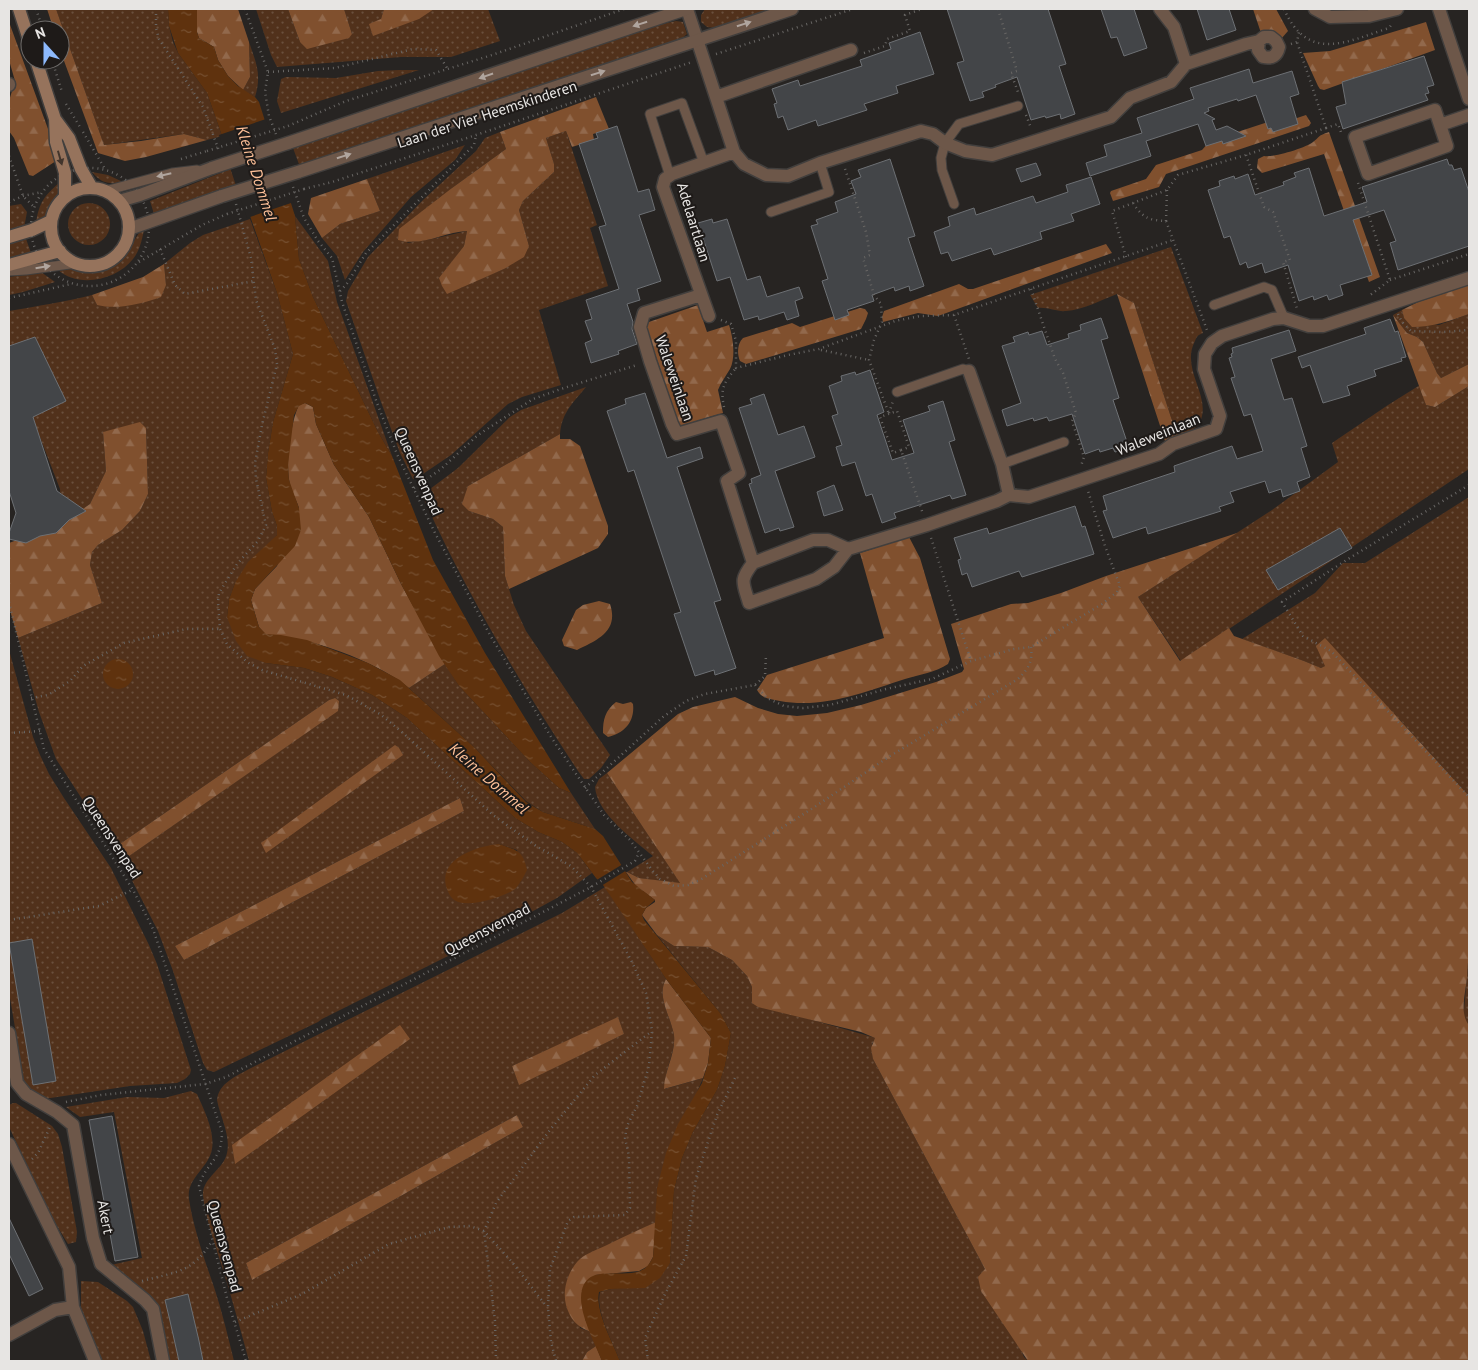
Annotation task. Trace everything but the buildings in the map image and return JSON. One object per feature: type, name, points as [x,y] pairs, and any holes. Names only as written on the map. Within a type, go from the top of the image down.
[{"type":"main road","points":[[39,70],[55,119],[56,142],[65,173],[65,196]]},
{"type":"main road","points":[[55,119],[69,138],[81,168],[98,189],[120,201],[126,212],[129,229],[124,245],[113,258],[100,264],[89,266],[67,258],[60,251],[53,238],[51,221],[56,208],[65,196],[79,190],[98,189]]},
{"type":"main road","points":[[9,237],[32,230],[51,221]]},
{"type":"main road","points":[[9,265],[60,251]]},
{"type":"street","points":[[120,201],[140,196],[212,168],[687,9],[734,152],[744,164],[766,174],[788,176],[820,163],[921,130],[933,134],[945,143],[964,151],[992,155],[1110,116],[1130,98],[1171,82],[1186,64],[1259,41]]},
{"type":"street","name":"Laan der Vier Heemskinderen","points":[[129,229],[222,196],[295,176],[792,9]]},
{"type":"street","points":[[1160,9],[1174,27],[1186,64]]},
{"type":"street","points":[[1315,9],[1330,17],[1341,12],[1369,16],[1397,9]]},
{"type":"street","points":[[1439,9],[1469,98]]},
{"type":"street","points":[[716,97],[851,50]]},
{"type":"street","points":[[1435,110],[1440,125],[1447,146],[1368,174],[1355,137],[1435,110]]},
{"type":"street","points":[[1440,125],[1469,115]]},
{"type":"street","name":"Adelaartlaan","points":[[709,316],[663,188],[665,179],[670,176],[734,152]]},
{"type":"street","points":[[1212,343],[1222,336],[1274,319],[1289,320],[1309,326],[1323,326],[1469,278]]},
{"type":"street","name":"Waleweinlaan","points":[[701,295],[644,313],[640,327],[677,434],[721,421]]},
{"type":"street","name":"Waleweinlaan","points":[[848,549],[927,526],[1009,495],[1029,497],[1159,454],[1173,444],[1216,429],[1220,416],[1204,369],[1204,354],[1212,343]]},
{"type":"street","points":[[969,371],[1002,464],[1009,495]]},
{"type":"street","points":[[721,421],[739,473],[727,481],[753,563]]},
{"type":"street","points":[[814,540],[828,540],[848,549],[834,567],[816,579],[749,603],[742,582],[743,575],[753,563],[814,540]]},
{"type":"street","name":"Akert","points":[[9,1033],[13,1085],[57,1112],[73,1125],[93,1238],[101,1264],[153,1310],[163,1361]]},
{"type":"street","points":[[9,1144],[14,1167],[68,1267],[72,1307],[95,1361]]},
{"type":"street","points":[[9,1335],[55,1310],[72,1307]]},
{"type":"lane","points":[[954,204],[942,170],[941,158],[945,143],[959,124],[1019,101]]},
{"type":"lane","points":[[670,176],[650,114],[682,103],[704,163]]},
{"type":"lane","points":[[771,212],[829,192],[820,163]]},
{"type":"lane","points":[[98,189],[172,173],[212,168]]},
{"type":"lane","points":[[9,271],[77,263]]},
{"type":"lane","points":[[1214,306],[1264,287],[1272,290],[1289,320]]},
{"type":"lane","points":[[897,392],[963,369],[969,371]]},
{"type":"lane","points":[[1002,464],[1064,442]]},
{"type":"path","points":[[156,9],[156,28],[159,39],[203,107],[215,137]]},
{"type":"path","points":[[245,9],[268,72],[265,92],[276,135]]},
{"type":"path","points":[[207,152],[288,126],[346,101],[492,55],[624,9]]},
{"type":"path","name":"Laan der Vier Heemskinderen","points":[[9,298],[72,284],[85,287],[104,285],[122,277],[138,262],[202,224],[228,214],[476,135],[753,40],[853,9]]},
{"type":"path","points":[[851,50],[863,54],[885,46],[887,39],[910,31],[905,15],[922,9]]},
{"type":"path","points":[[998,9],[1018,71],[1011,73],[1019,101]]},
{"type":"path","points":[[1297,42],[1326,128]]},
{"type":"path","points":[[268,72],[334,68],[412,50],[436,50],[447,68]]},
{"type":"path","points":[[55,70],[67,106],[105,169]]},
{"type":"path","points":[[1026,113],[1036,141]]},
{"type":"path","points":[[1126,257],[1112,211],[1167,190],[1178,175],[1246,155],[1338,124],[1344,143]]},
{"type":"path","points":[[340,290],[346,285],[366,253],[474,145],[476,135]]},
{"type":"path","points":[[1246,155],[1264,207],[1273,212],[1290,260],[1283,262],[1297,307],[1289,320]]},
{"type":"path","points":[[9,156],[23,196],[34,207]]},
{"type":"path","points":[[841,157],[866,232],[870,255],[863,258],[874,295],[882,304],[881,327],[874,340],[869,360],[888,414]]},
{"type":"path","name":"Queensvenpad","points":[[295,176],[304,218],[318,241],[332,258],[342,302],[377,403],[397,454],[435,533],[490,635],[551,737],[604,815],[630,840],[660,879],[674,886],[688,885],[700,880],[890,756],[1018,679],[1028,670],[1031,664],[1032,647]]},
{"type":"path","points":[[1357,180],[1390,280]]},
{"type":"path","points":[[1167,190],[1166,221],[1212,343]]},
{"type":"path","points":[[9,202],[23,196],[42,192]]},
{"type":"path","points":[[1133,202],[1141,214],[1152,220],[1166,221]]},
{"type":"path","points":[[241,220],[251,258],[256,300],[276,356],[277,364],[255,463],[256,479],[266,525],[258,541],[237,564],[219,593],[220,629],[227,644],[247,662],[262,670],[346,694],[380,714],[493,815],[536,846],[571,866],[591,887],[624,946],[646,993],[652,1031],[649,1066],[637,1106],[627,1126],[625,1138],[629,1156],[630,1208],[625,1215],[574,1217],[568,1221],[550,1269],[548,1308],[551,1342],[556,1361]]},
{"type":"path","points":[[736,368],[819,349],[895,321],[920,316],[954,315],[1173,240]]},
{"type":"path","points":[[160,250],[175,285],[186,294],[254,281]]},
{"type":"path","points":[[1469,254],[1390,280],[1368,296],[1369,300],[1382,295],[1411,331],[1443,332],[1469,330]]},
{"type":"path","points":[[755,685],[767,698],[784,706],[803,708],[830,705],[886,689],[932,679],[970,661],[1014,649],[1032,647],[1102,604],[1117,592],[1120,586],[1105,546],[1081,466],[1084,457],[1072,421],[1076,412],[1063,373],[1055,359],[1031,289]]},
{"type":"path","points":[[954,315],[969,358],[969,371]]},
{"type":"path","points":[[709,316],[731,324],[736,341],[736,368],[724,384],[722,395],[725,412],[721,421]]},
{"type":"path","points":[[819,349],[869,360]]},
{"type":"path","points":[[414,488],[441,469],[478,435],[533,399],[561,388],[650,360]]},
{"type":"path","points":[[897,411],[909,447],[893,453],[880,417],[888,414],[897,411]]},
{"type":"path","points":[[901,450],[970,661]]},
{"type":"path","points":[[1469,485],[1282,602],[1303,636],[1331,651],[1469,797]]},
{"type":"path","name":"Queensvenpad","points":[[9,602],[44,749],[133,890],[152,929],[222,1132],[222,1144],[218,1155],[202,1177],[199,1186],[212,1241],[246,1361]]},
{"type":"path","points":[[32,698],[48,695],[70,681],[83,666],[124,643],[186,629],[220,629]]},
{"type":"path","points":[[585,788],[663,717],[686,701],[705,694],[755,685],[765,676],[766,655]]},
{"type":"path","points":[[9,733],[40,731]]},
{"type":"path","name":"Queensvenpad","points":[[205,1084],[235,1073],[595,885],[635,861],[639,853]]},
{"type":"path","points":[[9,920],[99,906],[133,890]]},
{"type":"path","points":[[496,1361],[495,1321],[484,1231],[496,1203],[550,1130],[595,1075],[652,1031]]},
{"type":"path","points":[[648,1361],[645,1338],[686,1256],[696,1178],[717,1115],[736,1076]]},
{"type":"path","points":[[14,1167],[35,1157],[57,1112],[62,1104],[68,1100],[154,1088],[205,1084]]},
{"type":"path","points":[[235,1322],[302,1294],[389,1244],[449,1227],[470,1226],[484,1231],[512,1262],[548,1308]]},
{"type":"path","points":[[132,1290],[138,1282],[186,1270],[206,1250],[212,1241]]},
{"type":"shaded area","points":[[56,9],[168,9],[169,26],[173,42],[178,53],[207,93],[222,136],[207,140],[184,134],[104,145],[70,49],[70,20],[60,20]]},
{"type":"shaded area","points":[[256,9],[288,9],[300,42],[352,34],[344,9],[384,9],[373,35],[434,9],[488,9],[500,41],[451,57],[401,57],[277,67],[271,55]]},
{"type":"shaded area","points":[[705,9],[777,9],[714,28],[707,27],[701,22],[701,15]]},
{"type":"shaded area","points":[[676,21],[683,22],[687,34],[678,42],[300,167],[293,148],[385,115],[654,26]]},
{"type":"shaded area","points":[[249,42],[258,75],[255,97],[243,90],[250,77]]},
{"type":"shaded area","points":[[419,70],[281,113],[277,101],[281,79],[286,77],[336,78],[378,71]]},
{"type":"shaded area","points":[[566,131],[597,225],[590,228],[608,286],[539,310],[561,385],[522,397],[508,404],[451,455],[413,479],[400,453],[346,301],[348,291],[368,257],[423,200],[476,151],[485,138],[500,132],[506,149],[452,188],[407,243],[467,231],[464,246],[440,278],[461,288],[504,269],[529,246],[519,210],[523,201],[554,172],[554,164],[546,138]]},
{"type":"shaded area","points":[[465,145],[455,160],[411,197],[363,252],[345,280],[337,256],[322,238],[340,224],[380,211],[367,179]]},
{"type":"shaded area","points":[[233,168],[282,173],[154,214],[150,201]]},
{"type":"shaded area","points":[[92,172],[108,175],[123,182],[106,182],[99,179]]},
{"type":"shaded area","points":[[59,183],[59,191],[47,215],[36,223],[43,200]]},
{"type":"shaded area","points":[[93,203],[101,206],[107,212],[110,224],[107,236],[101,242],[85,245],[77,242],[71,236],[68,220],[71,212],[77,206]]},
{"type":"shaded area","points":[[21,204],[27,212],[24,228],[9,232],[9,206]]},
{"type":"shaded area","points":[[295,216],[328,261],[337,302],[392,456],[378,432],[313,297],[299,259]]},
{"type":"shaded area","points":[[250,219],[277,293],[293,354],[273,422],[268,453],[266,478],[272,512],[277,526],[277,535],[235,583],[229,599],[227,617],[266,663],[304,668],[332,677],[372,695],[407,718],[515,818],[538,832],[562,842],[577,853],[592,873],[557,898],[482,939],[214,1072],[207,1070],[203,1063],[158,931],[122,861],[337,711],[335,698],[329,700],[114,848],[56,759],[39,712],[18,638],[102,603],[90,565],[92,552],[98,545],[122,530],[140,511],[148,494],[146,428],[103,432],[106,471],[90,504],[62,523],[60,489],[19,383],[9,386],[9,311],[92,295],[97,305],[166,285],[164,264],[203,235]],"holes":[[[460,798],[464,811],[184,960],[175,946]],[[499,844],[517,850],[521,881],[514,889],[492,899]]]},
{"type":"shaded area","points":[[145,226],[136,255],[126,266],[107,277],[86,280],[75,279],[57,269],[94,269],[111,265],[127,252],[139,232]]},
{"type":"shaded area","points":[[25,236],[31,253],[9,260],[9,241]]},
{"type":"shaded area","points":[[1171,247],[1203,333],[1195,341],[1191,351],[1191,362],[1200,392],[1203,412],[1200,422],[1196,427],[1177,436],[1134,303],[1117,294],[1085,307],[1063,311],[1038,308],[1030,295]]},
{"type":"shaded area","points":[[41,272],[55,282],[9,295],[9,277]]},
{"type":"shaded area","points":[[1402,310],[1404,318],[1439,325],[1469,314],[1469,364],[1441,378],[1423,342],[1407,333],[1393,315]]},
{"type":"shaded area","points":[[1420,385],[1426,405],[1435,407],[1469,386],[1469,469],[1181,661],[1138,597],[1272,510],[1338,462],[1332,443]]},
{"type":"shaded area","points":[[586,387],[566,414],[560,434],[468,486],[469,511],[493,519],[503,527],[505,576],[514,605],[526,631],[610,755],[601,768],[589,779],[584,779],[578,771],[494,636],[456,566],[422,495],[458,468],[510,417],[521,410]]},
{"type":"shaded area","points":[[1469,497],[1469,796],[1400,720],[1325,666],[1321,668],[1242,639],[1315,593],[1343,563],[1365,563]]},
{"type":"shaded area","points":[[9,650],[33,737],[40,755],[64,798],[111,868],[157,964],[191,1070],[185,1079],[177,1083],[130,1086],[44,1099],[25,1087],[9,992]]},
{"type":"shaded area","points":[[445,664],[459,686],[530,762],[559,788],[571,793],[595,829],[543,812],[526,801],[475,748],[409,688]]},
{"type":"shaded area","points":[[607,773],[681,884],[639,878],[627,872],[653,856],[618,826],[602,807],[595,787],[599,779]]},
{"type":"shaded area","points":[[605,887],[666,979],[663,986],[663,999],[674,1035],[674,1042],[665,1089],[703,1078],[657,1188],[656,1222],[580,1260],[580,1328],[591,1332],[596,1346],[587,1352],[582,1361],[249,1361],[209,1224],[203,1195],[209,1178],[222,1164],[227,1153],[228,1140],[217,1100],[221,1089],[228,1081],[249,1069],[562,913]],"holes":[[[618,1018],[624,1034],[519,1084],[512,1066]],[[400,1026],[235,1163],[233,1145]],[[517,1115],[523,1127],[252,1280],[246,1263]]]},
{"type":"shaded area","points":[[657,935],[674,946],[708,947],[732,960],[747,976],[752,987],[752,1003],[876,1038],[872,1044],[873,1059],[985,1269],[1024,1357],[1028,1361],[620,1361],[602,1317],[599,1300],[600,1292],[624,1288],[670,1263],[674,1191],[682,1158],[693,1132],[717,1090],[725,1066],[731,1033],[721,1014]]},
{"type":"shaded area","points":[[1469,952],[1469,1025],[1464,1019],[1464,1009]]},
{"type":"shaded area","points":[[191,1091],[197,1094],[206,1114],[213,1142],[207,1162],[191,1185],[189,1199],[196,1232],[220,1305],[234,1361],[169,1361],[155,1303],[111,1265],[142,1258],[114,1112],[80,1117],[66,1107],[127,1097],[164,1098]]},
{"type":"shaded area","points":[[16,1103],[52,1126],[58,1134],[77,1232],[76,1242],[68,1244],[54,1221],[9,1127],[9,1105]]},
{"type":"shaded area","points":[[81,1281],[98,1282],[133,1307],[143,1331],[151,1361],[101,1361],[81,1321]]},
{"type":"green space","points":[[47,9],[56,9],[60,20],[51,20]]},
{"type":"green space","points":[[197,9],[238,9],[249,42],[250,77],[243,90],[228,76],[218,60],[214,47],[199,38],[197,32]]},
{"type":"green space","points":[[288,9],[344,9],[352,34],[349,38],[307,49],[300,42]]},
{"type":"green space","points":[[384,9],[434,9],[419,19],[373,36],[369,24],[381,19]]},
{"type":"green space","points":[[1253,9],[1276,9],[1288,31],[1281,39],[1272,31],[1261,33]]},
{"type":"green space","points":[[9,22],[20,52],[20,70],[27,70],[59,159],[33,176],[29,175],[14,138],[9,131],[9,101],[15,81],[9,60]]},
{"type":"green space","points":[[1426,22],[1435,50],[1324,90],[1318,86],[1303,53],[1330,51]]},
{"type":"green space","points":[[70,49],[104,145],[184,134],[207,140],[125,161],[98,153],[67,70],[70,70]]},
{"type":"green space","points":[[596,97],[609,129],[593,134],[594,140],[572,147],[566,131],[546,138],[554,164],[554,172],[523,201],[519,210],[529,246],[524,257],[504,269],[447,294],[439,278],[464,246],[467,231],[416,242],[407,242],[398,240],[399,229],[506,149],[500,132]]},
{"type":"green space","points":[[1306,115],[1311,123],[1309,126],[1166,174],[1159,187],[1113,201],[1111,191],[1146,179],[1156,165],[1202,150],[1210,141],[1271,121],[1279,124]]},
{"type":"green space","points":[[1329,132],[1380,277],[1369,282],[1324,154],[1262,173],[1257,168],[1258,159],[1264,156],[1297,150]]},
{"type":"green space","points":[[367,179],[380,211],[340,224],[322,238],[308,214],[311,198]]},
{"type":"green space","points":[[1106,244],[1112,253],[938,316],[918,313],[883,322],[884,311],[959,284],[968,289],[973,289]]},
{"type":"green space","points":[[164,264],[166,285],[161,297],[129,306],[97,305],[92,295],[143,277]]},
{"type":"green space","points":[[1469,285],[1469,314],[1441,323],[1419,327],[1412,327],[1404,318],[1402,310],[1418,302]]},
{"type":"green space","points":[[1117,294],[1134,303],[1177,436],[1165,441]]},
{"type":"green space","points":[[698,305],[707,332],[729,325],[733,341],[733,359],[730,369],[718,390],[723,413],[680,426],[646,327],[649,322]]},
{"type":"green space","points":[[860,308],[865,309],[868,313],[861,329],[746,364],[740,361],[738,349],[743,338],[792,323],[800,327]]},
{"type":"green space","points":[[1393,315],[1407,333],[1423,342],[1441,378],[1469,364],[1469,386],[1435,407],[1426,405]]},
{"type":"green space","points":[[305,403],[313,407],[316,424],[334,465],[369,517],[401,584],[445,664],[409,688],[379,668],[361,660],[321,645],[283,636],[266,635],[259,627],[251,600],[255,589],[277,566],[299,508],[290,483],[288,471],[289,452],[296,412],[299,405]]},
{"type":"green space","points":[[140,422],[146,428],[148,494],[140,511],[122,530],[98,545],[92,552],[90,565],[102,603],[18,638],[9,607],[9,543],[62,523],[90,504],[106,471],[103,432]]},
{"type":"green space","points":[[560,434],[560,439],[570,439],[580,446],[608,526],[608,534],[598,548],[509,589],[505,576],[503,527],[493,519],[469,511],[462,504],[468,486]]},
{"type":"green space","points":[[1237,533],[1138,597],[1180,661],[1229,628],[1234,636],[1321,668],[1325,666],[1316,646],[1325,638],[1469,796],[1469,932],[1464,1015],[1469,1025],[1469,1361],[1028,1361],[981,1291],[978,1277],[985,1269],[873,1059],[871,1048],[875,1038],[861,1032],[758,1007],[752,1003],[752,987],[747,976],[732,960],[708,947],[674,946],[657,935],[642,915],[646,908],[655,900],[636,886],[626,872],[639,878],[680,883],[607,773],[678,714],[693,707],[735,697],[758,708],[778,714],[797,716],[827,713],[861,705],[936,682],[962,672],[964,669],[951,624],[1011,604],[1028,603],[1061,593],[1106,576]]},
{"type":"green space","points":[[909,537],[920,558],[950,659],[948,664],[927,673],[859,694],[828,701],[796,703],[770,699],[761,695],[757,690],[767,675],[884,638],[860,553]]},
{"type":"green space","points":[[599,601],[610,604],[612,621],[609,628],[599,638],[577,650],[564,646],[562,640],[576,610],[583,605]]},
{"type":"green space","points":[[335,698],[339,701],[338,711],[122,861],[114,848],[329,700]]},
{"type":"green space","points":[[616,702],[623,704],[631,702],[633,704],[632,716],[624,729],[608,737],[603,733],[604,719],[609,709]]},
{"type":"green space","points":[[395,745],[403,755],[266,853],[261,843]]},
{"type":"green space","points":[[460,798],[464,811],[184,960],[175,946]]},
{"type":"green space","points":[[666,979],[711,1038],[708,1063],[703,1078],[664,1089],[674,1042],[674,1035],[663,999],[663,986]]},
{"type":"green space","points":[[618,1017],[624,1034],[519,1085],[512,1066]]},
{"type":"green space","points":[[400,1025],[410,1039],[235,1164],[232,1145]]},
{"type":"green space","points":[[517,1115],[523,1127],[252,1280],[246,1263]]},
{"type":"green space","points":[[656,1222],[653,1257],[648,1266],[639,1271],[595,1275],[585,1319],[591,1332],[582,1328],[575,1322],[566,1305],[567,1280],[572,1269],[580,1259],[590,1253]]},
{"type":"green space","points":[[596,1346],[602,1361],[582,1361],[587,1352]]},
{"type":"water","name":"Kleine Dommel","points":[[168,9],[197,9],[197,32],[199,38],[214,47],[218,60],[228,76],[259,102],[295,216],[299,259],[313,297],[378,432],[392,456],[433,560],[485,653],[571,793],[559,788],[530,762],[459,686],[439,656],[401,584],[369,517],[334,465],[316,424],[313,407],[305,403],[299,406],[294,415],[288,465],[289,480],[299,508],[301,530],[295,546],[255,589],[251,600],[259,627],[266,634],[307,640],[368,663],[400,680],[475,748],[526,802],[543,812],[595,829],[603,836],[632,882],[655,900],[646,908],[642,915],[644,920],[721,1014],[731,1033],[725,1066],[717,1090],[693,1132],[682,1158],[674,1191],[670,1263],[660,1278],[645,1288],[611,1289],[599,1292],[598,1300],[602,1317],[620,1361],[602,1361],[583,1313],[581,1298],[583,1287],[588,1279],[595,1275],[640,1271],[652,1259],[657,1188],[666,1153],[678,1124],[702,1083],[708,1063],[711,1038],[666,979],[603,885],[577,853],[562,842],[538,832],[515,818],[407,718],[372,695],[332,677],[304,668],[266,663],[247,656],[236,641],[227,617],[229,599],[235,583],[248,562],[277,535],[277,526],[272,512],[266,478],[268,453],[273,422],[293,354],[277,293],[207,93],[178,53],[169,26]]},
{"type":"water","points":[[118,659],[124,660],[132,668],[132,680],[124,688],[118,689],[112,688],[104,680],[103,674],[104,668],[112,660]]},
{"type":"water","points":[[499,844],[518,852],[523,858],[527,870],[517,887],[510,892],[486,901],[462,903],[454,900],[446,886],[445,876],[448,868],[462,855],[481,847]]},
{"type":"pier","points":[[266,119],[294,202],[247,218],[219,135]]},
{"type":"pier","points":[[623,864],[627,870],[601,886],[595,881]]}]
